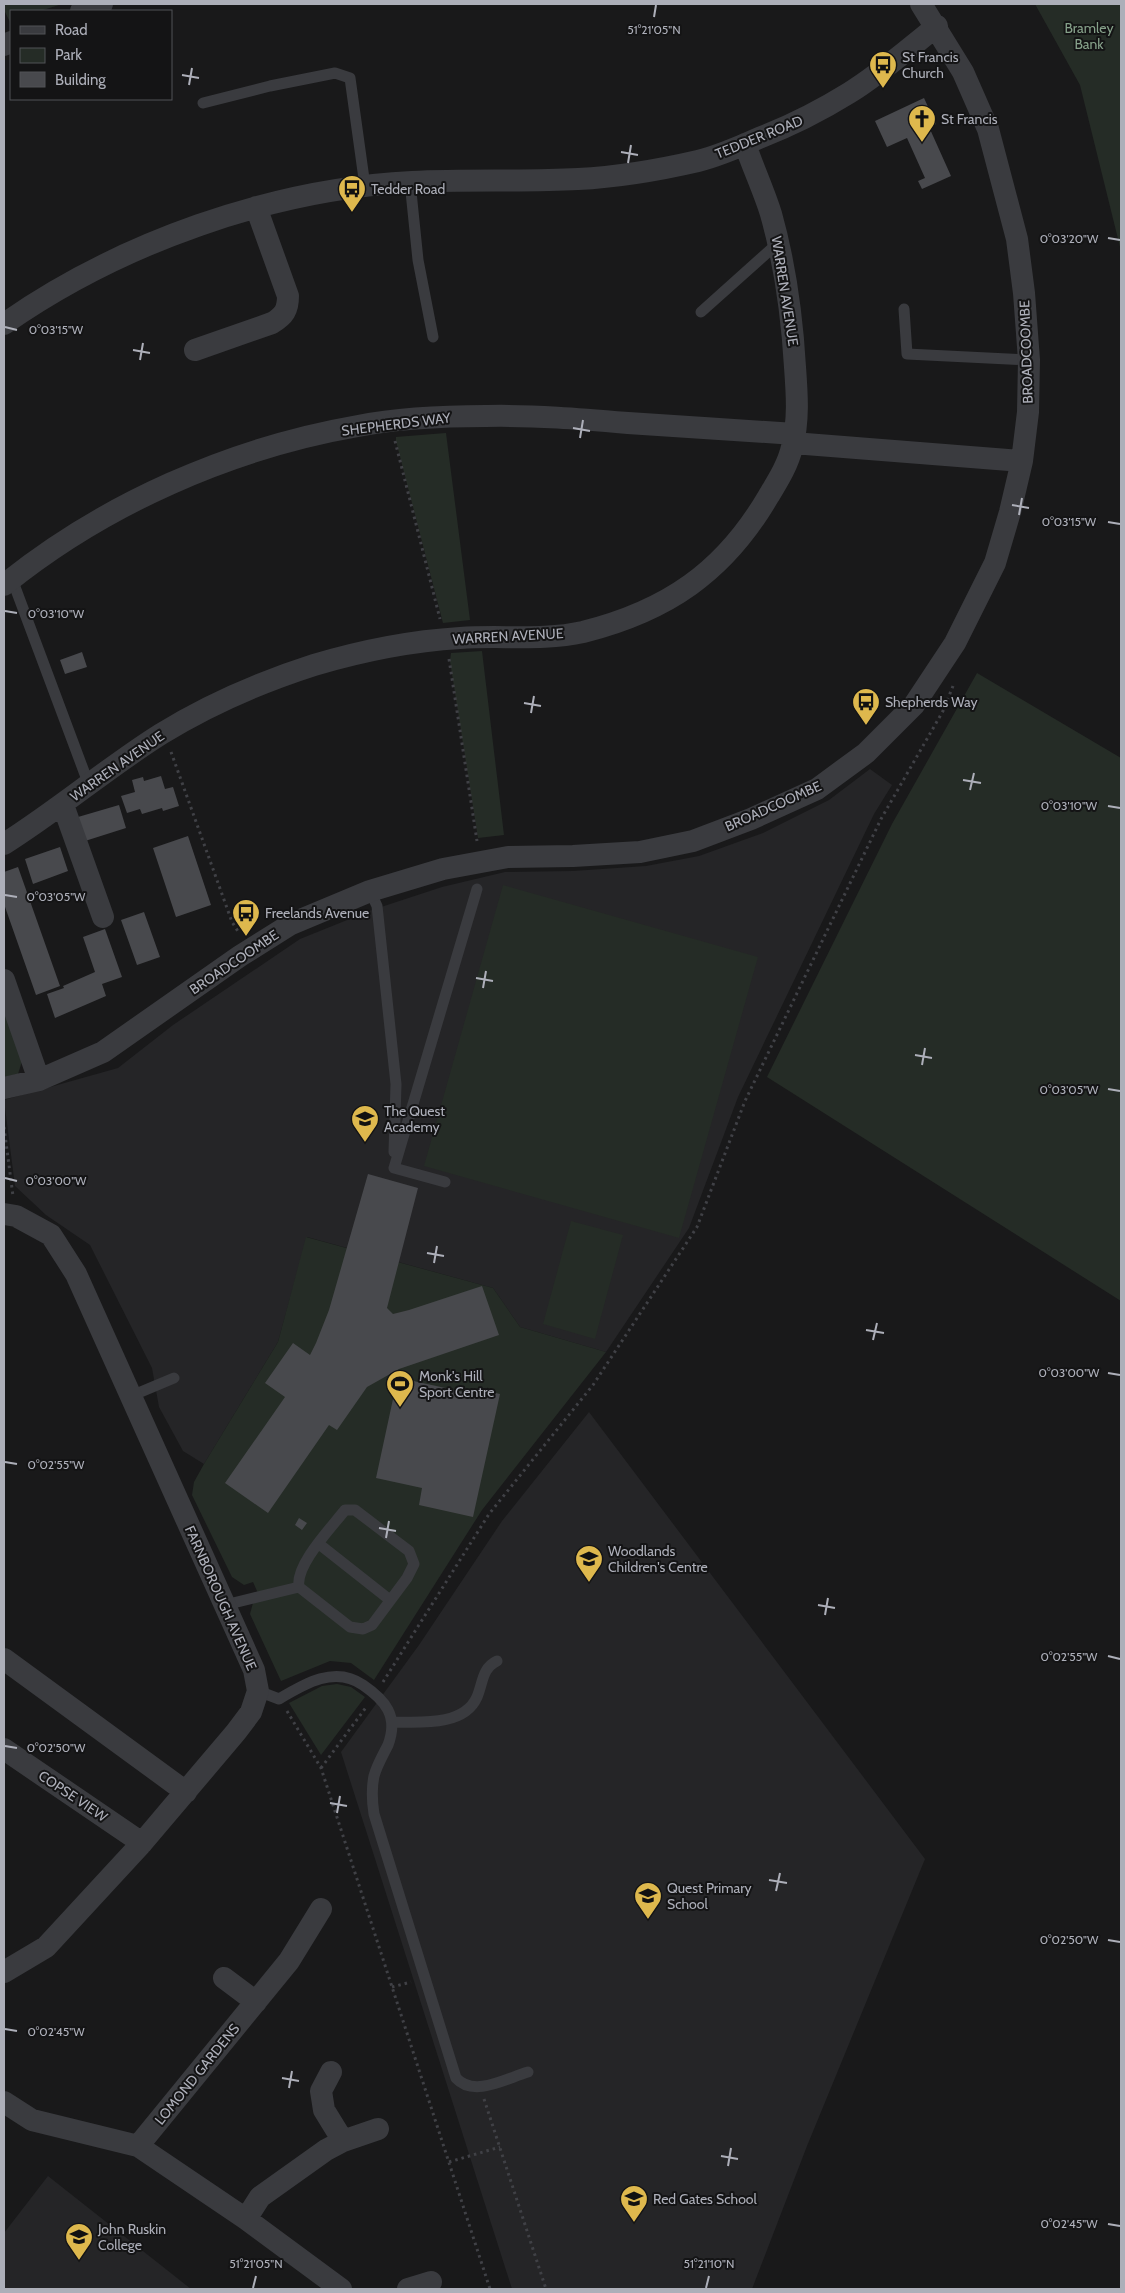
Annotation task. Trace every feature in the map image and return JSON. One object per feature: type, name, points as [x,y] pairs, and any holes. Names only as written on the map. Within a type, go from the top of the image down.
[{"type":"street","points":[[84,10],[102,4]]},
{"type":"street","name":"BROADCOOMBE","points":[[4,1088],[39,1080],[103,1052],[250,950],[291,924],[370,891],[443,869],[508,857],[640,852],[693,840],[750,819],[817,789],[866,753],[914,705],[955,643],[995,562],[1010,512],[1022,461],[1028,412],[1029,360],[1023,284],[1016,239],[1005,189],[988,129],[963,72],[937,26],[920,4]]},
{"type":"street","name":"TEDDER ROAD","points":[[4,324],[53,293],[112,262],[179,232],[256,207],[365,186],[487,179],[579,179],[639,172],[699,161],[745,144],[815,113],[851,92],[937,26]]},
{"type":"street","name":"WARREN AVENUE","points":[[4,844],[63,805],[163,733],[256,686],[314,665],[368,651],[446,639],[500,636],[543,637],[581,632],[621,621],[658,607],[694,582],[726,556],[751,526],[788,462],[794,438],[797,401],[793,328],[778,243],[770,210],[745,144]]},
{"type":"street","points":[[195,350],[272,323],[282,317],[288,307],[288,296],[256,207]]},
{"type":"street","name":"SHEPHERDS WAY","points":[[8,582],[75,535],[130,503],[179,480],[243,456],[298,439],[358,425],[478,416],[529,417],[794,438],[1022,461]]},
{"type":"street","points":[[63,805],[102,917]]},
{"type":"street","points":[[4,980],[39,1080]]},
{"type":"street","name":"FARNBOROUGH AVENUE","points":[[10,1215],[51,1235],[76,1274],[254,1670],[258,1691]]},
{"type":"street","points":[[4,1659],[186,1792]]},
{"type":"street","points":[[4,1972],[46,1947],[142,1843],[251,1712],[258,1691]]},
{"type":"street","name":"COPSE VIEW","points":[[4,1749],[142,1843]]},
{"type":"street","name":"LOMOND GARDENS","points":[[138,2146],[289,1961],[321,1909]]},
{"type":"street","points":[[224,1978],[256,2002]]},
{"type":"street","points":[[331,2072],[322,2091],[324,2110],[343,2141]]},
{"type":"street","points":[[4,2102],[32,2120],[138,2146],[246,2219],[341,2289]]},
{"type":"street","points":[[246,2219],[260,2197],[326,2150],[343,2141],[378,2129]]},
{"type":"street","points":[[408,2289],[431,2282]]},
{"type":"lane","points":[[203,103],[270,86],[335,73],[350,78],[365,186]]},
{"type":"lane","points":[[410,182],[418,260],[433,337]]},
{"type":"lane","points":[[701,312],[778,243]]},
{"type":"lane","points":[[904,309],[907,354],[1029,360]]},
{"type":"lane","points":[[8,582],[89,785]]},
{"type":"lane","points":[[394,1168],[477,889]]},
{"type":"lane","points":[[370,891],[376,906],[396,1084],[394,1168]]},
{"type":"lane","points":[[394,1168],[446,1182]]},
{"type":"lane","points":[[131,1396],[174,1378]]},
{"type":"lane","points":[[345,1510],[355,1510],[410,1551],[414,1564],[407,1578],[372,1625],[363,1629],[350,1627],[299,1587],[297,1578],[319,1544],[345,1510]]},
{"type":"lane","points":[[319,1544],[390,1600]]},
{"type":"lane","points":[[225,1605],[299,1587]]},
{"type":"lane","points":[[392,1722],[434,1721],[460,1714],[471,1706],[477,1697],[484,1672],[497,1661]]},
{"type":"lane","points":[[258,1691],[279,1699],[322,1678],[339,1675],[356,1680],[376,1693],[388,1706],[392,1722],[389,1742],[374,1774],[371,1794],[374,1814],[456,2078],[462,2084],[470,2087],[480,2087],[528,2072]]},
{"type":"path","points":[[390,422],[446,639],[477,841]]},
{"type":"path","points":[[321,1768],[376,1693],[489,1514],[593,1385],[697,1228],[745,1101],[881,819],[944,711],[954,685]]},
{"type":"path","points":[[163,733],[232,922],[250,950]]},
{"type":"path","points":[[4,1127],[10,1215]]},
{"type":"path","points":[[279,1699],[321,1768],[490,2289]]},
{"type":"path","points":[[480,2087],[546,2289]]},
{"type":"path","points":[[449,2162],[500,2147]]},
{"type":"shaded area","name":"The Quest Academy","points":[[870,769],[892,785],[874,814],[738,1097],[689,1228],[606,1352],[520,1327],[493,1288],[307,1237],[278,1342],[204,1464],[183,1451],[159,1407],[152,1368],[90,1245],[46,1215],[15,1186],[4,1100],[118,1068],[173,1025],[300,939],[372,910],[442,887],[505,872],[573,871],[646,866],[699,856],[763,833],[829,800]]},
{"type":"shaded area","points":[[589,1412],[925,1859],[807,2146],[752,2289],[512,2289],[341,1752],[419,1645],[502,1521]]},
{"type":"shaded area","name":"John Ruskin College","points":[[48,2176],[191,2289],[4,2289],[4,2233]]},
{"type":"green space","points":[[4,4],[62,4],[43,10],[10,10],[10,22],[4,10]]},
{"type":"green space","name":"Bramley Bank","points":[[1035,4],[1121,4],[1121,251],[1080,85]]},
{"type":"green space","points":[[446,433],[470,620],[443,623],[396,437]]},
{"type":"green space","points":[[482,651],[504,835],[478,838],[450,661],[451,653]]},
{"type":"green space","points":[[977,673],[1121,758],[1121,1301],[767,1077],[892,824]]},
{"type":"green space","points":[[503,885],[758,957],[679,1238],[424,1166]]},
{"type":"green space","points":[[4,1002],[23,1058],[18,1074],[4,1077]]},
{"type":"green space","points":[[571,1221],[623,1235],[595,1339],[543,1324]]},
{"type":"green space","name":"Monk's Hill Sport Centre","points":[[306,1237],[493,1288],[520,1327],[606,1352],[482,1510],[374,1680],[351,1663],[330,1661],[281,1681],[250,1614],[253,1603],[261,1600],[253,1582],[244,1585],[232,1577],[192,1495],[194,1482],[204,1464],[278,1342]]},
{"type":"green space","points":[[337,1684],[351,1687],[365,1697],[321,1755],[289,1703],[322,1686]]},
{"type":"building","name":"St Francis","points":[[924,98],[936,124],[929,127],[951,176],[922,189],[918,181],[925,178],[907,138],[887,147],[875,121]]},
{"type":"building","points":[[82,652],[87,667],[65,674],[60,660]]},
{"type":"building","points":[[161,776],[165,789],[173,787],[179,806],[163,811],[162,808],[142,814],[140,809],[127,813],[121,796],[135,792],[132,780],[143,777],[144,781]]},
{"type":"building","points":[[119,805],[126,828],[85,841],[78,817]]},
{"type":"building","points":[[188,836],[211,905],[176,917],[153,848]]},
{"type":"building","points":[[60,847],[68,871],[33,884],[25,859]]},
{"type":"building","points":[[18,867],[60,986],[36,995],[4,904],[4,872]]},
{"type":"building","points":[[144,912],[160,957],[137,965],[121,920]]},
{"type":"building","points":[[105,929],[122,977],[102,984],[106,996],[55,1018],[47,994],[64,988],[63,986],[95,972],[83,937]]},
{"type":"building","points":[[368,1174],[418,1188],[387,1308],[393,1314],[482,1286],[499,1335],[399,1369],[367,1387],[337,1430],[329,1425],[268,1513],[225,1483],[285,1397],[265,1383],[293,1343],[310,1355],[316,1343],[329,1310]]},
{"type":"building","points":[[409,1380],[477,1395],[478,1389],[500,1394],[473,1517],[419,1505],[422,1488],[376,1478],[393,1399],[405,1401]]},
{"type":"building","points":[[299,1518],[307,1523],[302,1530],[295,1525]]},
{"type":"place","name":"St Francis Church","points":[[883,89]]},
{"type":"place","name":"St Francis","points":[[922,143]]},
{"type":"place","name":"Tedder Road","points":[[352,213]]},
{"type":"place","name":"Shepherds Way","points":[[866,726]]},
{"type":"place","name":"Freelands Avenue","points":[[246,937]]},
{"type":"place","name":"The Quest Academy","points":[[365,1143]]},
{"type":"place","name":"Monk's Hill Sport Centre","points":[[400,1408]]},
{"type":"place","name":"Woodlands Children's Centre","points":[[589,1583]]},
{"type":"place","name":"Quest Primary School","points":[[648,1920]]},
{"type":"place","name":"Red Gates School","points":[[634,2223]]},
{"type":"place","name":"John Ruskin College","points":[[79,2261]]}]
